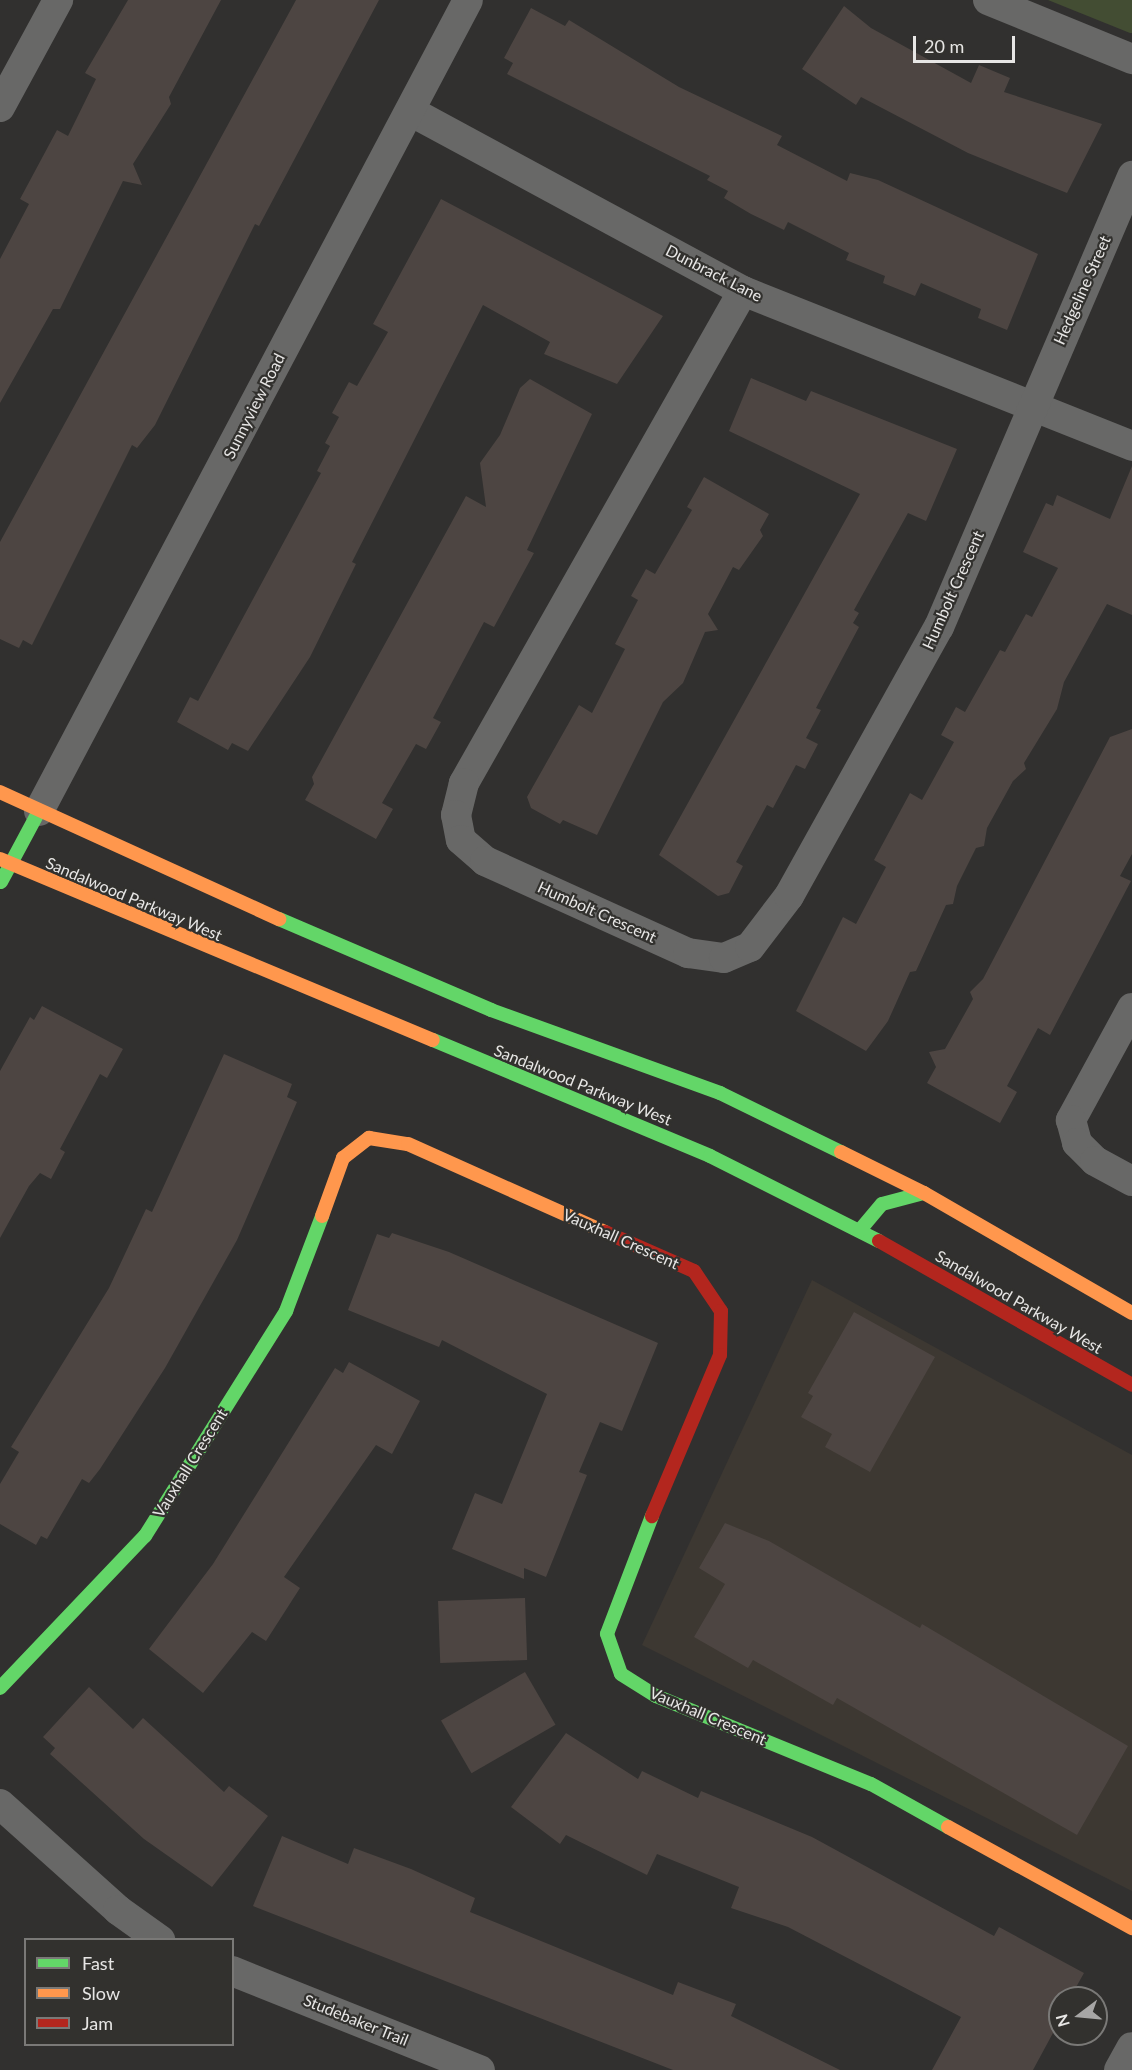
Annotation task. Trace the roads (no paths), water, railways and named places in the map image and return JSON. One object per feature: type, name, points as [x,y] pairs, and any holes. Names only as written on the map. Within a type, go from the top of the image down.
[{"type":"main road","points":[[0,792],[491,1010],[720,1093],[924,1193],[1132,1313]]},
{"type":"main road","points":[[0,884],[5,861],[39,811]]},
{"type":"main road","name":"Sandalwood Parkway West","points":[[5,861],[609,1111],[860,1230],[1132,1385]]},
{"type":"main road","name":"Vauxhall Crescent","points":[[0,1688],[144,1536],[286,1311],[343,1158],[369,1138],[408,1144],[694,1271],[721,1311],[720,1355],[613,1608],[607,1634],[621,1674],[656,1696],[871,1784],[1132,1928]]},
{"type":"main road","points":[[860,1230],[882,1204],[924,1193]]},
{"type":"street","points":[[0,107],[58,0]]},
{"type":"street","name":"Sunnyview Road","points":[[39,811],[468,0]]},
{"type":"street","points":[[988,0],[1132,59]]},
{"type":"street","name":"Dunbrack Lane","points":[[410,111],[743,291],[1033,403],[1132,446]]},
{"type":"street","name":"Hedgeline Street","points":[[1033,403],[1132,176]]},
{"type":"street","name":"Humbolt Crescent","points":[[743,291],[464,783],[456,815],[461,840],[485,861],[688,953],[724,958],[750,947],[789,896],[939,627],[1033,403]]},
{"type":"street","points":[[1132,1008],[1071,1120],[1077,1143],[1095,1161],[1132,1181]]},
{"type":"street","points":[[0,1804],[118,1910],[157,1938]]},
{"type":"street","name":"Studebaker Trail","points":[[234,1972],[480,2070]]},
{"type":"street","points":[[1119,2070],[1132,2047]]}]
